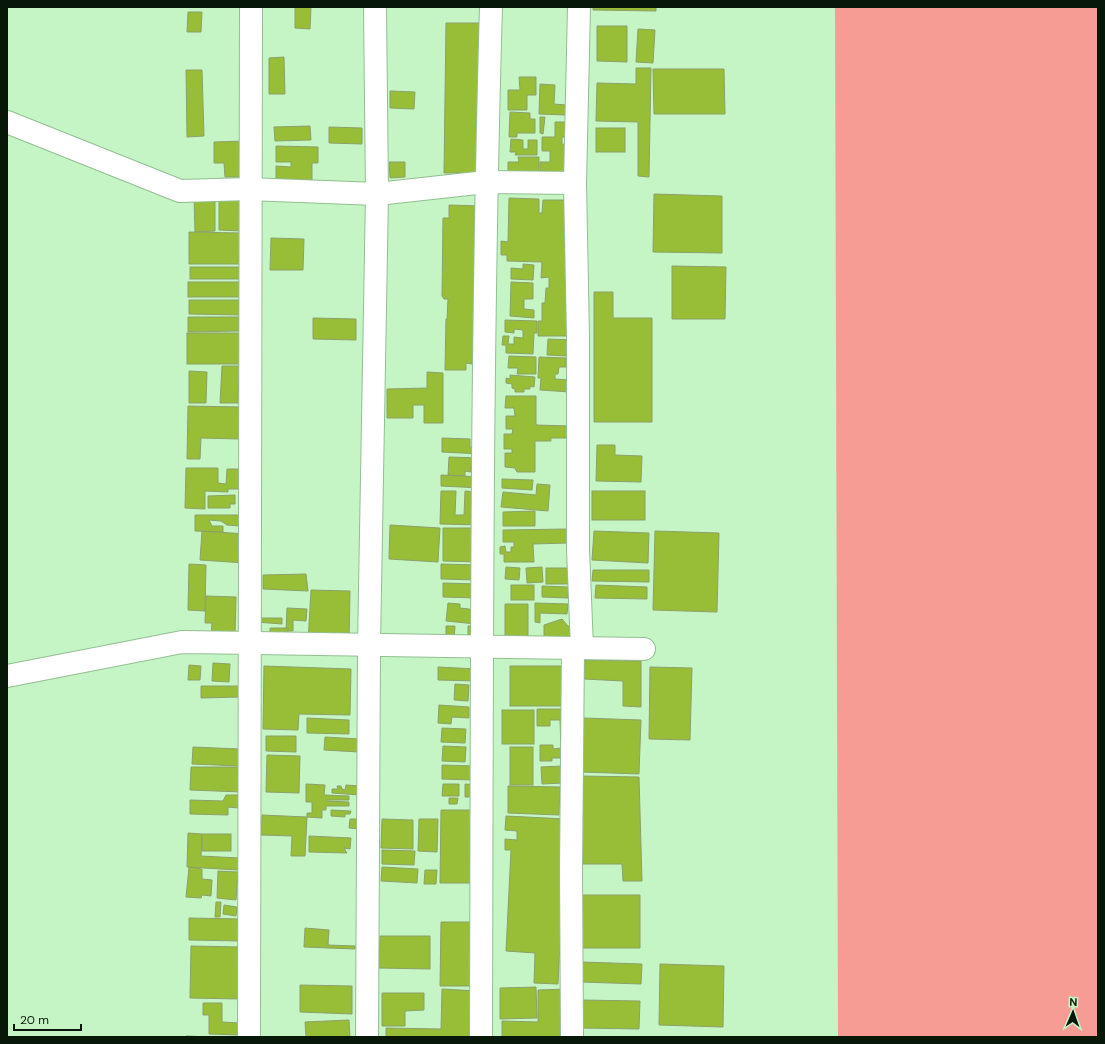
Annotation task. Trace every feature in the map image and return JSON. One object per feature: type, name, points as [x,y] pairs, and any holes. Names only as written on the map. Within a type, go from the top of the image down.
[{"type":"street","points":[[249,1037],[251,7]]},
{"type":"street","points":[[367,1037],[369,646],[377,194],[375,7]]},
{"type":"street","points":[[482,1037],[482,647],[486,182],[490,7]]},
{"type":"street","points":[[572,1037],[571,863],[577,648],[578,548],[578,337],[575,183],[579,7]]},
{"type":"street","points":[[7,122],[180,191],[250,189],[377,194],[486,182],[575,183]]},
{"type":"street","points":[[7,676],[182,642],[644,649]]},
{"type":"shaded area","points":[[835,7],[1098,7],[1098,1037],[838,1037]]},
{"type":"building","points":[[295,7],[311,7],[310,29],[295,28]]},
{"type":"building","points":[[593,7],[656,7],[656,11],[593,10]]},
{"type":"building","points":[[188,12],[202,12],[201,32],[187,32]]},
{"type":"building","points":[[446,23],[485,23],[483,173],[444,173]]},
{"type":"building","points":[[597,26],[627,26],[627,62],[597,61]]},
{"type":"building","points":[[638,29],[655,30],[653,63],[636,62]]},
{"type":"building","points":[[284,57],[285,94],[269,94],[269,58]]},
{"type":"building","points":[[636,68],[651,68],[649,177],[638,176],[638,122],[596,121],[597,83],[636,84]]},
{"type":"building","points":[[653,69],[724,69],[725,114],[654,114]]},
{"type":"building","points":[[186,70],[202,70],[204,136],[187,137]]},
{"type":"building","points":[[519,77],[536,77],[536,95],[527,95],[527,110],[508,110],[508,90],[520,90]]},
{"type":"building","points":[[540,84],[555,85],[554,104],[566,105],[566,115],[539,114]]},
{"type":"building","points":[[390,91],[415,92],[414,109],[390,108]]},
{"type":"building","points":[[510,112],[530,113],[530,119],[535,119],[535,133],[517,133],[517,137],[509,137]]},
{"type":"building","points":[[540,117],[545,117],[543,134],[540,133]]},
{"type":"building","points":[[555,122],[569,122],[568,137],[562,137],[562,144],[568,145],[567,178],[550,178],[550,171],[540,171],[540,162],[550,162],[550,151],[542,151],[542,137],[555,137]]},
{"type":"building","points":[[310,126],[311,140],[275,141],[274,127]]},
{"type":"building","points":[[329,127],[362,128],[362,144],[329,143]]},
{"type":"building","points":[[596,128],[625,128],[625,152],[596,152]]},
{"type":"building","points":[[511,139],[523,140],[523,149],[528,149],[528,140],[537,140],[537,155],[515,155],[516,152],[510,152]]},
{"type":"building","points":[[246,141],[247,177],[225,177],[224,163],[214,163],[214,142]]},
{"type":"building","points":[[276,146],[318,147],[318,163],[312,163],[312,180],[276,179],[276,166],[291,167],[291,162],[276,162]]},
{"type":"building","points":[[518,157],[539,157],[539,180],[508,179],[508,162],[519,162]]},
{"type":"building","points":[[389,162],[405,162],[405,177],[390,178]]},
{"type":"building","points":[[654,194],[722,196],[722,253],[653,252]]},
{"type":"building","points":[[194,197],[215,197],[215,231],[195,232]]},
{"type":"building","points":[[219,197],[241,197],[241,231],[219,230]]},
{"type":"building","points":[[509,198],[539,199],[539,213],[542,213],[543,200],[573,200],[570,336],[538,336],[538,321],[542,321],[542,303],[545,303],[546,288],[549,288],[549,277],[541,278],[542,262],[507,261],[507,255],[501,255],[501,241],[508,242]]},
{"type":"building","points":[[449,205],[483,206],[478,359],[472,359],[472,364],[466,363],[466,370],[445,370],[448,299],[444,299],[442,296],[443,218],[449,218]]},
{"type":"building","points":[[189,232],[241,233],[241,264],[189,264]]},
{"type":"building","points":[[271,238],[304,239],[303,270],[270,270]]},
{"type":"building","points":[[523,264],[534,265],[533,280],[511,279],[511,268],[523,269]]},
{"type":"building","points":[[672,266],[726,267],[725,319],[672,319]]},
{"type":"building","points":[[190,267],[241,267],[241,279],[190,279]]},
{"type":"building","points":[[188,282],[240,282],[240,297],[188,297]]},
{"type":"building","points":[[511,282],[533,283],[533,299],[524,299],[524,309],[534,310],[534,318],[510,316]]},
{"type":"building","points":[[594,292],[613,292],[613,318],[652,318],[652,422],[594,422]]},
{"type":"building","points":[[189,300],[240,300],[240,315],[189,314]]},
{"type":"building","points":[[188,317],[239,317],[239,331],[188,332]]},
{"type":"building","points":[[313,318],[356,319],[356,340],[313,339]]},
{"type":"building","points":[[505,320],[537,321],[537,333],[534,333],[533,354],[506,353],[506,345],[502,345],[503,336],[509,336],[508,344],[514,344],[514,337],[523,338],[523,330],[514,329],[514,333],[505,332]]},
{"type":"building","points":[[187,333],[242,333],[242,364],[187,364]]},
{"type":"building","points":[[548,339],[574,340],[574,347],[567,347],[566,356],[547,355]]},
{"type":"building","points":[[509,356],[536,357],[536,374],[517,374],[518,368],[508,368]]},
{"type":"building","points":[[539,357],[566,358],[566,367],[559,367],[558,374],[555,374],[555,379],[570,380],[570,392],[540,390],[541,378],[538,378]]},
{"type":"building","points":[[222,366],[239,366],[238,403],[220,403]]},
{"type":"building","points":[[189,371],[207,372],[206,403],[189,403]]},
{"type":"building","points":[[427,372],[443,373],[443,423],[424,423],[424,405],[413,405],[413,418],[387,418],[387,389],[427,388]]},
{"type":"building","points":[[510,375],[535,377],[534,387],[530,386],[530,389],[524,389],[524,392],[515,392],[515,389],[512,388],[512,384],[506,383],[506,378],[510,379]]},
{"type":"building","points":[[506,396],[536,396],[536,425],[571,426],[571,445],[567,444],[567,438],[551,438],[551,441],[535,441],[535,472],[517,472],[515,468],[505,467],[505,453],[512,453],[512,449],[504,449],[504,434],[512,434],[513,429],[506,429],[506,416],[515,416],[514,408],[505,408]]},
{"type":"building","points":[[188,406],[240,407],[239,439],[201,438],[200,459],[187,459]]},
{"type":"building","points":[[442,438],[470,439],[470,447],[481,449],[481,454],[442,452]]},
{"type":"building","points":[[597,445],[615,445],[615,455],[642,456],[641,482],[596,481]]},
{"type":"building","points":[[449,457],[482,458],[481,468],[471,467],[471,472],[465,471],[465,476],[448,475]]},
{"type":"building","points":[[186,468],[218,468],[218,483],[226,484],[227,469],[243,469],[242,489],[228,489],[228,492],[205,491],[205,509],[185,508]]},
{"type":"building","points":[[441,475],[482,477],[481,488],[441,486]]},
{"type":"building","points":[[502,479],[533,480],[532,490],[502,488]]},
{"type":"building","points":[[537,484],[550,485],[548,511],[501,507],[503,492],[536,495]]},
{"type":"building","points":[[441,491],[456,491],[455,515],[464,515],[465,491],[479,492],[479,525],[440,524]]},
{"type":"building","points":[[592,491],[645,491],[645,520],[592,520]]},
{"type":"building","points":[[235,495],[235,504],[230,504],[230,508],[208,508],[208,496]]},
{"type":"building","points":[[535,511],[535,526],[503,526],[503,512]]},
{"type":"building","points":[[195,515],[241,515],[240,526],[227,525],[221,521],[209,520],[212,526],[223,526],[223,532],[195,531]]},
{"type":"building","points":[[390,525],[440,528],[438,562],[389,559]]},
{"type":"building","points":[[443,528],[479,528],[479,562],[443,561]]},
{"type":"building","points":[[568,529],[568,543],[533,544],[534,562],[504,562],[504,554],[500,554],[500,547],[505,546],[506,552],[511,552],[511,547],[514,547],[514,542],[503,542],[503,530]]},
{"type":"building","points":[[202,531],[246,534],[245,563],[200,560]]},
{"type":"building","points":[[594,531],[649,533],[648,563],[592,560]]},
{"type":"building","points":[[655,531],[719,533],[717,612],[653,610]]},
{"type":"building","points":[[189,564],[206,565],[205,611],[188,610]]},
{"type":"building","points":[[441,564],[477,565],[476,580],[441,579]]},
{"type":"building","points":[[506,567],[520,568],[519,580],[505,579]]},
{"type":"building","points":[[542,567],[543,582],[527,583],[526,568]]},
{"type":"building","points":[[546,568],[569,568],[569,584],[546,584]]},
{"type":"building","points":[[593,570],[649,570],[649,582],[592,581]]},
{"type":"building","points":[[306,574],[308,591],[263,589],[263,575]]},
{"type":"building","points":[[443,583],[477,584],[477,598],[443,597]]},
{"type":"building","points":[[511,585],[534,585],[534,600],[511,600]]},
{"type":"building","points":[[596,585],[647,587],[647,599],[595,598]]},
{"type":"building","points":[[542,586],[569,587],[568,598],[542,597]]},
{"type":"building","points":[[311,590],[350,591],[349,642],[308,642]]},
{"type":"building","points":[[206,596],[236,597],[235,635],[211,639],[212,623],[205,623]]},
{"type":"building","points":[[448,603],[460,604],[460,608],[477,610],[476,624],[446,621]]},
{"type":"building","points":[[535,603],[568,604],[567,614],[540,613],[540,623],[535,622]]},
{"type":"building","points":[[505,604],[528,604],[528,639],[505,638]]},
{"type":"building","points":[[287,608],[307,609],[306,621],[293,620],[293,631],[286,631]]},
{"type":"building","points":[[256,618],[282,618],[282,624],[256,622]]},
{"type":"building","points":[[562,619],[568,626],[578,628],[577,642],[544,642],[544,625]]},
{"type":"building","points":[[446,626],[455,626],[454,640],[446,639]]},
{"type":"building","points":[[468,626],[478,627],[477,639],[468,639]]},
{"type":"building","points":[[270,628],[288,628],[288,641],[270,640]]},
{"type":"building","points":[[585,660],[641,661],[641,707],[623,706],[623,681],[584,679]]},
{"type":"building","points":[[213,663],[230,664],[229,682],[212,681]]},
{"type":"building","points":[[189,665],[201,666],[200,680],[188,680]]},
{"type":"building","points":[[264,666],[351,669],[350,715],[299,714],[298,730],[263,729]]},
{"type":"building","points":[[510,666],[569,666],[569,706],[510,706]]},
{"type":"building","points":[[438,667],[477,669],[477,681],[438,680]]},
{"type":"building","points":[[650,667],[692,668],[690,740],[649,739]]},
{"type":"building","points":[[455,684],[469,685],[468,701],[454,700]]},
{"type":"building","points":[[201,686],[240,686],[240,697],[201,698]]},
{"type":"building","points":[[439,705],[469,707],[469,718],[452,717],[451,724],[438,723]]},
{"type":"building","points":[[537,709],[568,709],[562,758],[552,758],[552,761],[540,761],[540,745],[553,745],[553,749],[561,748],[560,720],[550,720],[550,726],[537,726]]},
{"type":"building","points":[[502,710],[534,710],[534,744],[502,744]]},
{"type":"building","points":[[307,718],[349,720],[349,734],[307,733]]},
{"type":"building","points":[[584,718],[641,720],[639,774],[582,772]]},
{"type":"building","points":[[442,728],[466,729],[465,743],[441,742]]},
{"type":"building","points":[[266,736],[296,736],[296,752],[266,751]]},
{"type":"building","points":[[325,737],[359,739],[359,752],[324,750]]},
{"type":"building","points":[[443,746],[466,747],[465,762],[442,761]]},
{"type":"building","points":[[193,747],[240,749],[240,766],[192,764]]},
{"type":"building","points":[[510,747],[533,747],[533,785],[510,785]]},
{"type":"building","points":[[267,755],[300,756],[299,793],[266,792]]},
{"type":"building","points":[[442,765],[474,766],[474,780],[442,779]]},
{"type":"building","points":[[562,766],[564,783],[542,784],[541,767]]},
{"type":"building","points":[[191,767],[242,767],[242,792],[190,790]]},
{"type":"building","points":[[581,776],[639,777],[642,881],[623,881],[622,864],[583,864]]},
{"type":"building","points":[[306,784],[325,785],[324,795],[349,796],[349,800],[326,801],[349,802],[349,806],[326,806],[326,810],[322,810],[322,818],[307,817],[307,813],[312,813],[312,802],[306,802]]},
{"type":"building","points":[[443,784],[459,784],[459,796],[442,796]]},
{"type":"building","points":[[465,784],[479,785],[479,797],[465,797]]},
{"type":"building","points":[[346,785],[360,786],[360,795],[332,793],[332,789],[338,789],[337,786],[341,786],[342,789],[345,790]]},
{"type":"building","points":[[508,786],[560,787],[559,815],[508,813]]},
{"type":"building","points":[[226,795],[239,795],[238,808],[228,807],[228,815],[190,814],[190,800],[223,801]]},
{"type":"building","points":[[449,798],[458,798],[457,804],[449,804]]},
{"type":"building","points":[[331,810],[351,811],[350,814],[345,814],[345,817],[331,816]]},
{"type":"building","points":[[441,810],[478,810],[477,883],[440,883]]},
{"type":"building","points":[[262,815],[307,817],[305,856],[291,856],[292,836],[261,835]]},
{"type":"building","points":[[506,816],[566,819],[558,984],[534,983],[535,953],[506,951],[511,850],[505,850],[505,839],[517,840],[517,831],[505,830]]},
{"type":"building","points":[[350,819],[362,819],[361,829],[349,828]]},
{"type":"building","points":[[382,819],[413,820],[413,849],[381,848]]},
{"type":"building","points":[[419,819],[438,819],[437,852],[418,851]]},
{"type":"building","points":[[188,833],[202,834],[201,856],[239,858],[238,870],[187,867]]},
{"type":"building","points":[[202,834],[231,834],[231,851],[202,851]]},
{"type":"building","points":[[309,836],[351,838],[350,849],[344,848],[347,853],[309,852]]},
{"type":"building","points":[[382,850],[415,851],[414,865],[382,864]]},
{"type":"building","points":[[189,867],[202,869],[202,879],[212,880],[211,896],[202,895],[201,898],[186,897]]},
{"type":"building","points":[[382,867],[418,869],[417,883],[381,881]]},
{"type":"building","points":[[425,870],[437,870],[436,884],[424,884]]},
{"type":"building","points":[[218,871],[238,872],[236,900],[217,898]]},
{"type":"building","points":[[580,895],[640,895],[640,948],[581,948]]},
{"type":"building","points":[[216,902],[221,902],[220,917],[215,917]]},
{"type":"building","points":[[224,905],[237,907],[236,916],[223,914]]},
{"type":"building","points":[[189,918],[243,919],[242,941],[189,940]]},
{"type":"building","points":[[441,922],[475,922],[475,986],[440,986]]},
{"type":"building","points":[[305,928],[329,930],[328,945],[355,946],[355,949],[304,947]]},
{"type":"building","points":[[380,936],[430,936],[430,969],[379,968]]},
{"type":"building","points":[[191,946],[241,947],[240,999],[190,998]]},
{"type":"building","points":[[581,962],[642,964],[641,984],[581,982]]},
{"type":"building","points":[[660,964],[724,966],[723,1027],[659,1025]]},
{"type":"building","points":[[300,985],[352,986],[352,1014],[300,1012]]},
{"type":"building","points":[[536,987],[537,1018],[500,1019],[500,988]]},
{"type":"building","points":[[442,989],[478,991],[477,1037],[386,1037],[386,1028],[441,1029]]},
{"type":"building","points":[[567,989],[567,1037],[502,1037],[502,1021],[538,1022],[538,990]]},
{"type":"building","points":[[382,993],[424,993],[424,1010],[405,1011],[405,1026],[382,1026]]},
{"type":"building","points":[[582,1000],[640,1001],[639,1029],[581,1028]]},
{"type":"building","points":[[203,1003],[222,1003],[222,1022],[240,1023],[240,1035],[209,1034],[209,1015],[203,1015]]},
{"type":"building","points":[[349,1020],[350,1037],[306,1037],[305,1022]]},
{"type":"building","points":[[186,1036],[212,1037],[186,1037]]}]
